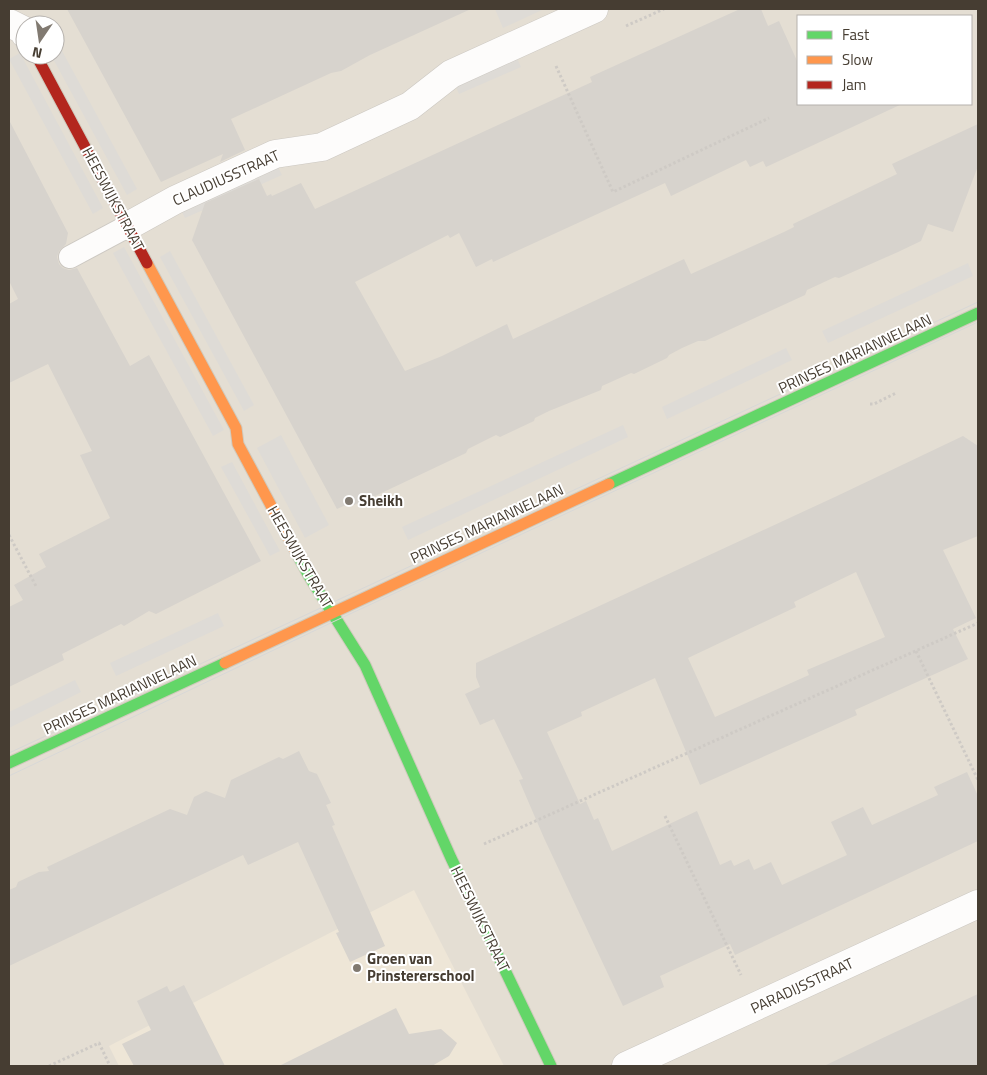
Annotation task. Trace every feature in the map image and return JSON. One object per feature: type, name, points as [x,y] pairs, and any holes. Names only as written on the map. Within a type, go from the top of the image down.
[{"type":"street","name":"CLAUDIUSSTRAAT","points":[[128,226],[175,200],[275,154],[322,147],[410,106],[451,74],[594,9]]},
{"type":"street","name":"HEESWIJKSTRAAT","points":[[41,65],[236,428],[238,444],[242,453],[305,569],[365,665],[451,858],[551,1066]]},
{"type":"street","name":"PRINSES MARIANNELAAN","points":[[9,763],[978,313]]},
{"type":"street","name":"PARADIJSSTRAAT","points":[[626,1066],[978,904]]},
{"type":"lane","points":[[70,257],[128,226]]},
{"type":"path","points":[[541,33],[613,192],[769,118]]},
{"type":"path","points":[[9,535],[37,588]]},
{"type":"path","points":[[451,858],[978,623]]},
{"type":"path","points":[[916,651],[978,780]]},
{"type":"path","points":[[665,816],[756,1007]]},
{"type":"path","points":[[49,1066],[99,1043],[110,1066]]},
{"type":"shaded area","points":[[9,9],[978,9],[978,1066],[9,1066]]},
{"type":"shaded area","points":[[495,9],[541,9],[542,10],[503,28]]},
{"type":"shaded area","points":[[15,56],[15,65],[26,65],[103,208],[93,214],[9,59]]},
{"type":"shaded area","points":[[65,56],[137,189],[127,195],[56,65],[65,65]]},
{"type":"shaded area","points":[[516,56],[521,67],[459,94],[454,83]]},
{"type":"shaded area","points":[[277,165],[282,175],[185,218],[180,208]]},
{"type":"shaded area","points":[[124,247],[224,430],[213,436],[113,253]]},
{"type":"shaded area","points":[[170,251],[254,405],[244,411],[160,257]]},
{"type":"shaded area","points":[[968,263],[973,276],[828,343],[822,331]]},
{"type":"shaded area","points":[[786,348],[792,360],[667,419],[662,407]]},
{"type":"shaded area","points":[[623,425],[628,437],[408,540],[402,527]]},
{"type":"shaded area","points":[[281,435],[329,525],[305,538],[257,448]]},
{"type":"shaded area","points":[[232,462],[280,551],[270,556],[221,467]]},
{"type":"shaded area","points":[[218,613],[224,626],[116,676],[110,663]]},
{"type":"shaded area","points":[[75,680],[81,692],[9,728],[9,712]]},
{"type":"shaded area","name":"Groen van Prinstererschool","points":[[414,890],[504,1066],[119,1066],[109,1046]]},
{"type":"building","points":[[67,9],[471,9],[370,55],[341,71],[331,73],[231,119],[245,150],[220,162],[223,154],[161,182]]},
{"type":"building","points":[[740,9],[761,9],[768,26],[779,21],[797,61],[797,105],[900,105],[766,167],[763,161],[750,167],[746,160],[671,196],[665,183],[493,262],[492,259],[476,267],[459,233],[450,238],[448,235],[355,282],[405,371],[442,356],[507,324],[513,339],[684,259],[691,274],[784,232],[794,227],[793,224],[897,174],[892,164],[978,124],[978,166],[953,232],[928,224],[921,241],[839,278],[835,277],[807,290],[805,295],[705,341],[698,341],[682,348],[667,358],[634,374],[631,373],[602,386],[601,390],[549,411],[535,418],[534,421],[500,437],[496,435],[468,449],[466,453],[373,497],[354,505],[350,503],[337,509],[192,240],[205,203],[259,179],[267,196],[271,194],[272,196],[301,183],[315,209],[592,82],[590,77]]},
{"type":"building","points":[[9,120],[68,233],[66,244],[59,251],[57,257],[59,264],[69,270],[77,268],[130,366],[149,355],[261,561],[156,614],[149,611],[124,626],[121,624],[62,654],[64,660],[9,687],[9,607],[23,600],[14,585],[46,567],[39,554],[110,518],[80,455],[92,451],[48,364],[9,383],[9,304],[18,299],[9,281]]},
{"type":"building","points":[[963,436],[978,446],[978,536],[943,550],[976,618],[953,629],[968,659],[855,710],[857,715],[700,785],[655,678],[581,712],[582,716],[547,732],[580,804],[586,801],[594,820],[598,818],[612,851],[697,811],[720,865],[731,860],[734,866],[749,859],[754,870],[771,862],[782,885],[847,855],[831,822],[863,807],[872,825],[938,795],[934,787],[967,772],[978,796],[978,841],[735,955],[730,944],[660,976],[664,987],[623,1006],[544,838],[519,780],[523,779],[494,719],[480,725],[465,694],[480,687],[476,677],[476,663]],"holes":[[[856,572],[885,637],[807,670],[809,675],[715,717],[688,658],[796,607],[794,602]]]},
{"type":"building","points":[[299,751],[309,771],[317,774],[331,803],[326,805],[335,825],[332,826],[385,946],[350,962],[336,933],[339,932],[298,842],[248,865],[243,855],[9,966],[9,890],[16,887],[18,882],[39,872],[49,871],[47,867],[170,809],[187,815],[194,797],[206,791],[225,798],[231,780],[279,757],[283,759]]},
{"type":"building","points":[[184,985],[225,1066],[134,1066],[122,1044],[151,1030],[137,1001],[167,986],[170,992]]},
{"type":"building","points":[[978,994],[978,1066],[824,1066],[889,1035]]},
{"type":"building","points":[[396,1008],[409,1034],[441,1029],[457,1043],[449,1056],[432,1066],[279,1066]]},
{"type":"tram line","points":[[9,753],[978,302]]},
{"type":"tram line","points":[[9,776],[337,620],[978,322]]},
{"type":"traffic: fast","points":[[609,484],[978,313]]},
{"type":"traffic: fast","points":[[297,554],[365,665],[451,858],[551,1066]]},
{"type":"traffic: fast","points":[[9,763],[225,663]]},
{"type":"traffic: slow","points":[[147,263],[236,428],[238,444],[297,554]]},
{"type":"traffic: slow","points":[[225,663],[609,484]]},
{"type":"traffic: jam","points":[[41,65],[147,263]]},
{"type":"place","name":"Sheikh","points":[[349,501]]},
{"type":"place","name":"Groen van Prinstererschool","points":[[357,968]]}]
